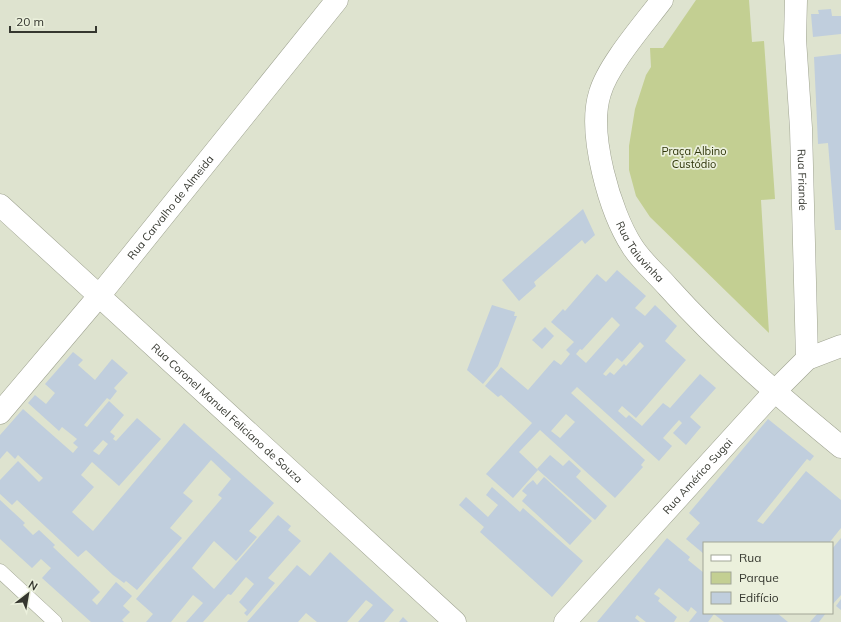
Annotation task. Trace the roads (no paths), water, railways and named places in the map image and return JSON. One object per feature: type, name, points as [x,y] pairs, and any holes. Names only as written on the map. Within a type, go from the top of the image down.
[{"type":"street","name":"Rua Carvalho de Almeida","points":[[0,412],[99,296],[337,0]]},
{"type":"street","name":"Rua Taiuvinha","points":[[662,0],[615,64],[600,93],[596,123],[601,164],[610,200],[632,247],[687,308],[774,392],[841,447]]},
{"type":"street","name":"Rua Friande","points":[[796,0],[795,39],[801,128],[807,359]]},
{"type":"street","name":"Rua Coronel Manuel Feliciano de Souza","points":[[0,205],[455,622]]},
{"type":"street","name":"Rua Américo Sugai","points":[[566,622],[774,392],[807,359],[841,346]]},
{"type":"lane","points":[[0,571],[55,622]]},
{"type":"park label","name":"Praça Albino Custódio","points":[[694,157]]}]
